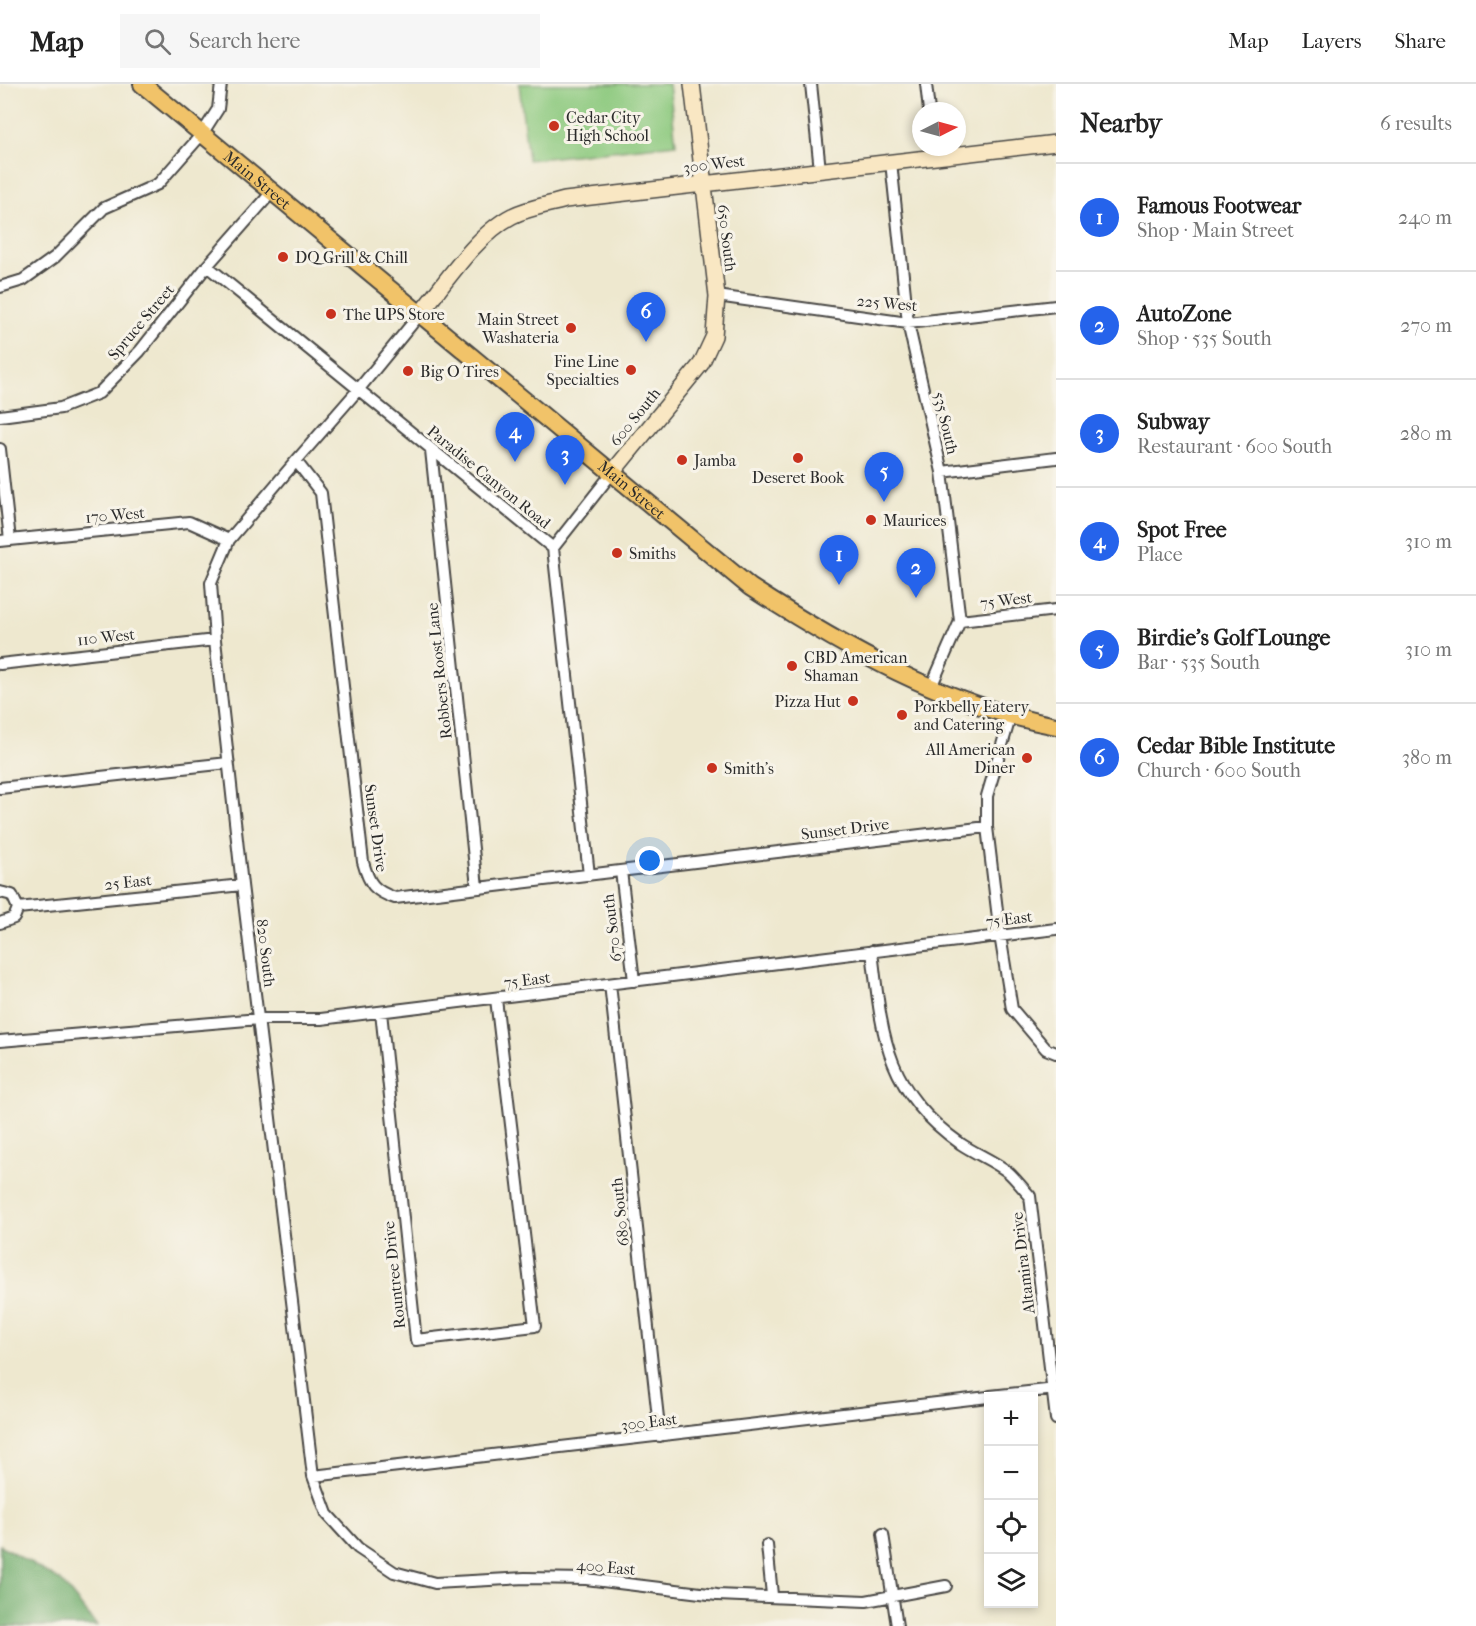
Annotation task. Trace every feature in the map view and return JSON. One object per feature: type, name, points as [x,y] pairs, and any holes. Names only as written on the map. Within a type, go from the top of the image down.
[{"type":"main road","name":"Main Street","points":[[142,84],[750,587],[840,642],[930,687],[1010,718],[1056,726]]},
{"type":"street","points":[[0,287],[23,280],[56,258],[104,208],[158,184],[202,134],[218,109],[221,84]]},
{"type":"street","points":[[692,84],[702,184]]},
{"type":"street","points":[[811,84],[820,170]]},
{"type":"street","points":[[926,84],[927,102]]},
{"type":"street","name":"300 West","points":[[966,150],[1056,143]]},
{"type":"street","name":"300 West","points":[[420,314],[479,243],[513,216],[565,200],[891,162],[916,156]]},
{"type":"street","name":"535 South","points":[[891,162],[908,323],[942,472],[960,621]]},
{"type":"street","name":"650 South","points":[[702,184],[717,297]]},
{"type":"street","name":"Spruce Street","points":[[0,416],[61,408],[99,393],[140,351],[207,266],[272,192]]},
{"type":"street","name":"Paradise Canyon Road","points":[[207,266],[553,548],[589,875]]},
{"type":"street","name":"225 West","points":[[717,297],[908,323],[1056,306]]},
{"type":"street","name":"600 South","points":[[553,548],[701,364],[714,336],[717,297]]},
{"type":"street","points":[[296,461],[420,314]]},
{"type":"street","points":[[0,449],[5,540]]},
{"type":"street","name":"Robbers Roost Lane","points":[[431,450],[477,887]]},
{"type":"street","points":[[942,472],[1056,458]]},
{"type":"street","name":"820 South","points":[[296,461],[229,540],[211,583],[228,763],[313,1476]]},
{"type":"street","name":"Sunset Drive","points":[[296,461],[321,493],[363,862],[368,882],[378,893],[395,898],[987,827]]},
{"type":"street","name":"170 West","points":[[5,540],[189,522],[229,540]]},
{"type":"street","name":"75 West","points":[[960,621],[1056,610]]},
{"type":"street","points":[[930,687],[960,621]]},
{"type":"street","name":"110 West","points":[[0,664],[215,640]]},
{"type":"street","points":[[1010,718],[987,796],[987,827],[1000,935],[1012,1009],[1046,1049],[1056,1053]]},
{"type":"street","points":[[0,788],[228,763]]},
{"type":"street","name":"670 South","points":[[621,871],[634,981]]},
{"type":"street","name":"25 East","points":[[18,908],[242,885]]},
{"type":"street","points":[[0,892],[12,895],[18,908],[14,918],[0,923]]},
{"type":"street","name":"75 East","points":[[0,1041],[259,1019],[321,1019],[1056,928]]},
{"type":"street","name":"Altamira Drive","points":[[872,951],[881,1028],[897,1076],[926,1115],[961,1144],[1009,1172],[1030,1197],[1056,1419]]},
{"type":"street","name":"680 South","points":[[610,984],[660,1436]]},
{"type":"street","name":"Rountree Drive","points":[[381,1012],[416,1340],[452,1337],[535,1326],[496,999]]},
{"type":"street","name":"300 East","points":[[1030,1392],[1054,1389]]},
{"type":"street","name":"300 East","points":[[313,1476],[984,1398]]},
{"type":"street","name":"400 East","points":[[313,1476],[327,1514],[358,1548],[394,1572],[435,1583],[525,1578],[586,1579],[717,1594],[866,1601],[946,1586]]},
{"type":"street","points":[[883,1534],[897,1626]]},
{"type":"street","points":[[767,1545],[772,1595]]},
{"type":"green space","points":[[519,84],[669,84],[676,144],[528,160]]},
{"type":"green space","points":[[0,1545],[61,1581],[97,1626],[0,1626]]},
{"type":"place","name":"Cedar City High School","points":[[554,126]]},
{"type":"place","name":"DQ Grill & Chill","points":[[283,257]]},
{"type":"place","name":"The UPS Store","points":[[331,314]]},
{"type":"place","name":"Main Street Washateria","points":[[571,328]]},
{"type":"place","name":"Cedar Bible Institute","points":[[646,342]]},
{"type":"place","name":"Fine Line Specialties","points":[[631,370]]},
{"type":"place","name":"Big O Tires","points":[[408,371]]},
{"type":"place","name":"Deseret Book","points":[[798,458]]},
{"type":"place","name":"Jamba","points":[[682,460]]},
{"type":"place","name":"Spot Free","points":[[515,462]]},
{"type":"place","name":"Subway","points":[[565,485]]},
{"type":"place","name":"Birdie's Golf Lounge","points":[[884,502]]},
{"type":"place","name":"Maurices","points":[[871,520]]},
{"type":"place","name":"Smiths","points":[[617,553]]},
{"type":"place","name":"Famous Footwear","points":[[839,585]]},
{"type":"place","name":"AutoZone","points":[[916,598]]},
{"type":"place","name":"CBD American Shaman","points":[[792,666]]},
{"type":"place","name":"Pizza Hut","points":[[853,701]]},
{"type":"place","name":"Porkbelly Eatery and Catering","points":[[902,715]]},
{"type":"place","name":"All American Diner","points":[[1027,758]]},
{"type":"place","name":"Smith's","points":[[712,768]]}]
